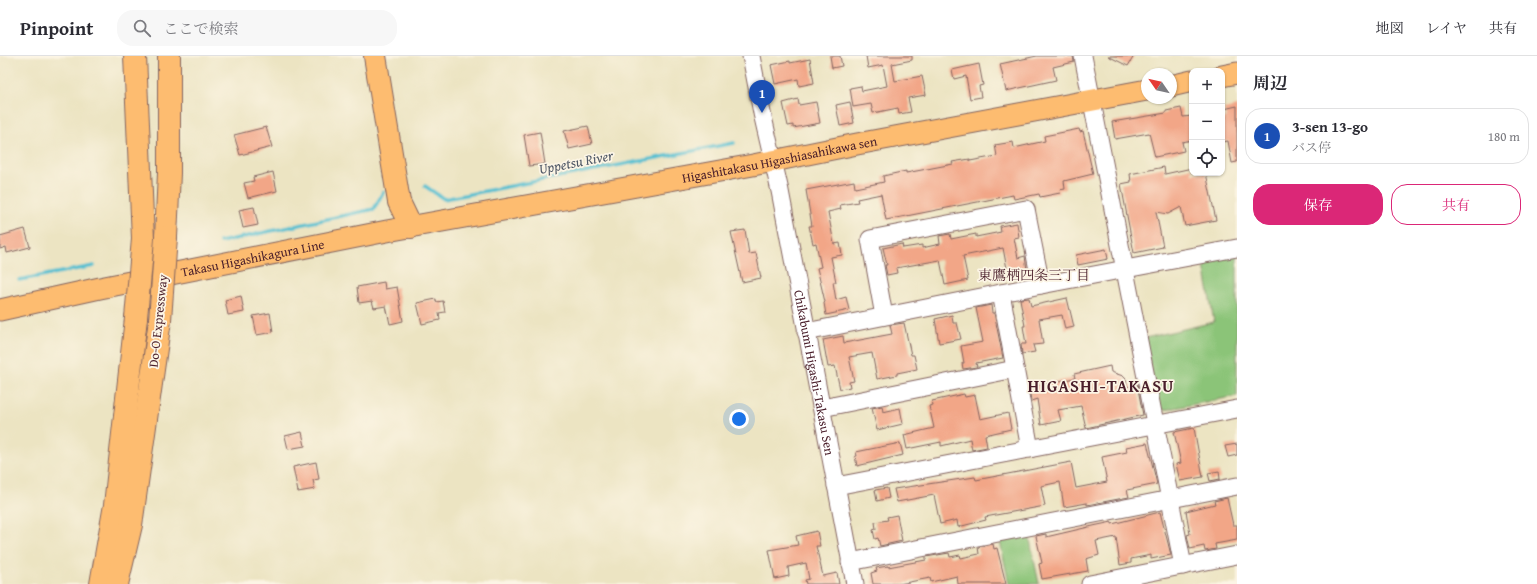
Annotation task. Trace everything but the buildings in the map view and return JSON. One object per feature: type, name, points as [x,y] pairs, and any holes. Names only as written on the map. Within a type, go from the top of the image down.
[{"type":"highway","points":[[135,56],[143,239]]},
{"type":"highway","name":"Do-O Expressway","points":[[101,584],[116,505],[143,239],[144,56]]},
{"type":"highway","name":"Do-O Expressway","points":[[117,584],[131,525],[160,320],[169,173],[169,56]]},
{"type":"highway","points":[[375,56],[399,202],[411,227]]},
{"type":"highway","points":[[387,56],[413,200],[411,227]]},
{"type":"main road","points":[[1225,75],[1237,73]]},
{"type":"main road","points":[[1177,85],[1189,82]]},
{"type":"main road","name":"Higashitakasu Higashiasahikawa sen","points":[[411,227],[773,161],[865,142],[1141,91]]},
{"type":"main road","name":"Takasu Higashikagura Line","points":[[0,310],[100,288],[411,227]]},
{"type":"street","name":"Chikabumi Higashi-Takasu Sen","points":[[753,56],[762,113],[773,161],[822,408],[855,584]]},
{"type":"street","points":[[1083,56],[1183,566]]},
{"type":"street","points":[[884,316],[870,239],[1026,209],[1041,285]]},
{"type":"street","points":[[806,332],[1237,248]]},
{"type":"street","points":[[1001,293],[1030,449]]},
{"type":"street","points":[[822,408],[1015,369]]},
{"type":"street","points":[[836,486],[1237,409]]},
{"type":"street","points":[[850,562],[1237,486]]},
{"type":"street","points":[[1090,584],[1237,555]]},
{"type":"green space","points":[[1237,253],[1237,396],[1159,411],[1145,338],[1214,322],[1203,260]]},
{"type":"green space","points":[[1029,535],[1039,584],[1009,584],[1000,541]]},
{"type":"waterway","name":"Uppetsu River","points":[[425,186],[444,199],[734,143]]},
{"type":"waterway","name":"Uppetsu River","points":[[220,242],[374,209],[383,192]]},
{"type":"waterway","name":"Uppetsu River","points":[[19,280],[94,266]]},
{"type":"place","name":"3-sen 13-go","points":[[762,113]]},
{"type":"district","name":"東鷹栖四条三丁目","points":[[1034,275]]},
{"type":"district","name":"HIGASHI-TAKASU","points":[[1101,385]]}]
